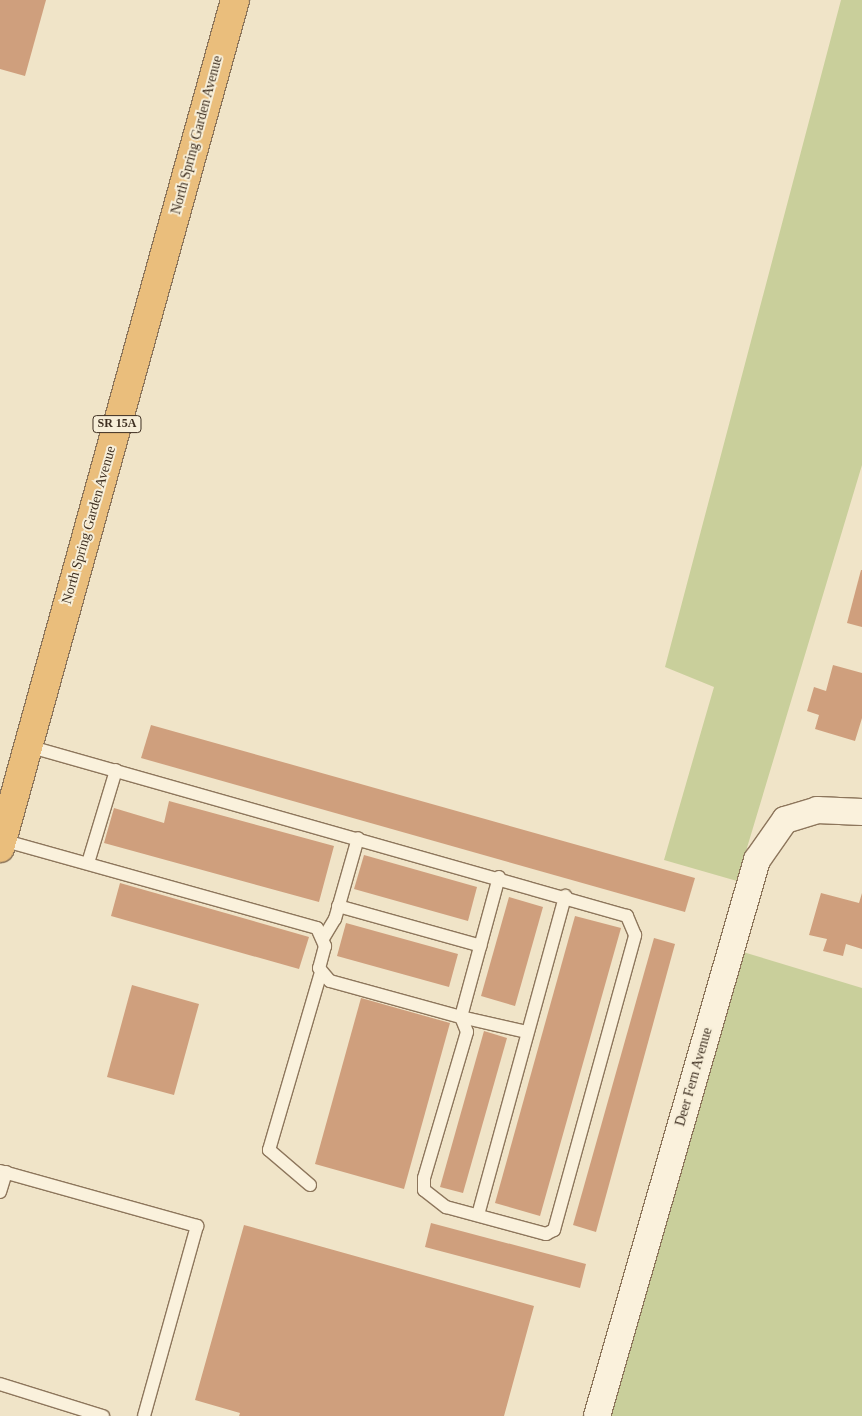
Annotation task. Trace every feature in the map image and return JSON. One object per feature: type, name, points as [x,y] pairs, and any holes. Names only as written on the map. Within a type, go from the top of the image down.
[{"type":"highway","name":"North Spring Garden Avenue","points":[[3,830],[235,0]]},
{"type":"street","name":"Deer Fern Avenue","points":[[597,1416],[756,860],[785,820],[817,810],[862,812]]},
{"type":"lane","points":[[28,746],[616,910],[632,922],[635,935],[562,1203],[554,1230],[546,1234],[446,1207],[424,1190],[424,1178],[467,1032],[461,1017],[500,878]]},
{"type":"lane","points":[[88,863],[116,770]]},
{"type":"lane","points":[[3,830],[88,863],[317,928],[324,936]]},
{"type":"lane","points":[[310,1185],[269,1150],[321,972],[324,936],[338,906],[358,838]]},
{"type":"lane","points":[[478,1216],[564,896]]},
{"type":"lane","points":[[338,906],[481,946]]},
{"type":"lane","points":[[321,972],[330,981],[461,1017],[528,1032]]},
{"type":"lane","points":[[0,1192],[3,1171],[197,1226],[144,1416]]},
{"type":"lane","points":[[0,1384],[103,1416]]},
{"type":"green space","points":[[841,0],[862,0],[862,465],[737,881],[664,860],[714,687],[665,667]]},
{"type":"green space","points":[[743,952],[862,988],[862,1416],[610,1416]]},
{"type":"building","points":[[0,0],[46,0],[25,76],[0,69]]},
{"type":"building","points":[[862,570],[862,627],[847,623]]},
{"type":"building","points":[[833,665],[862,673],[862,718],[855,741],[815,729],[819,715],[807,711],[814,687],[826,691]]},
{"type":"building","points":[[151,725],[695,878],[685,912],[141,758]]},
{"type":"building","points":[[169,801],[334,846],[319,902],[104,843],[114,808],[164,823]]},
{"type":"building","points":[[364,855],[477,887],[468,921],[354,889]]},
{"type":"building","points":[[120,883],[309,937],[299,969],[111,916]]},
{"type":"building","points":[[821,893],[859,903],[862,893],[862,949],[846,944],[843,956],[823,951],[827,939],[809,935]]},
{"type":"building","points":[[509,897],[543,907],[515,1006],[481,996]]},
{"type":"building","points":[[575,916],[621,928],[540,1216],[495,1203]]},
{"type":"building","points":[[346,923],[458,954],[449,987],[337,956]]},
{"type":"building","points":[[654,938],[675,944],[596,1232],[573,1225]]},
{"type":"building","points":[[132,985],[199,1004],[174,1095],[107,1077]]},
{"type":"building","points":[[361,998],[450,1023],[404,1189],[315,1164]]},
{"type":"building","points":[[484,1031],[507,1038],[463,1193],[440,1187]]},
{"type":"building","points":[[431,1223],[586,1264],[580,1288],[425,1247]]},
{"type":"building","points":[[244,1225],[534,1306],[504,1416],[239,1416],[240,1413],[195,1400]]}]
